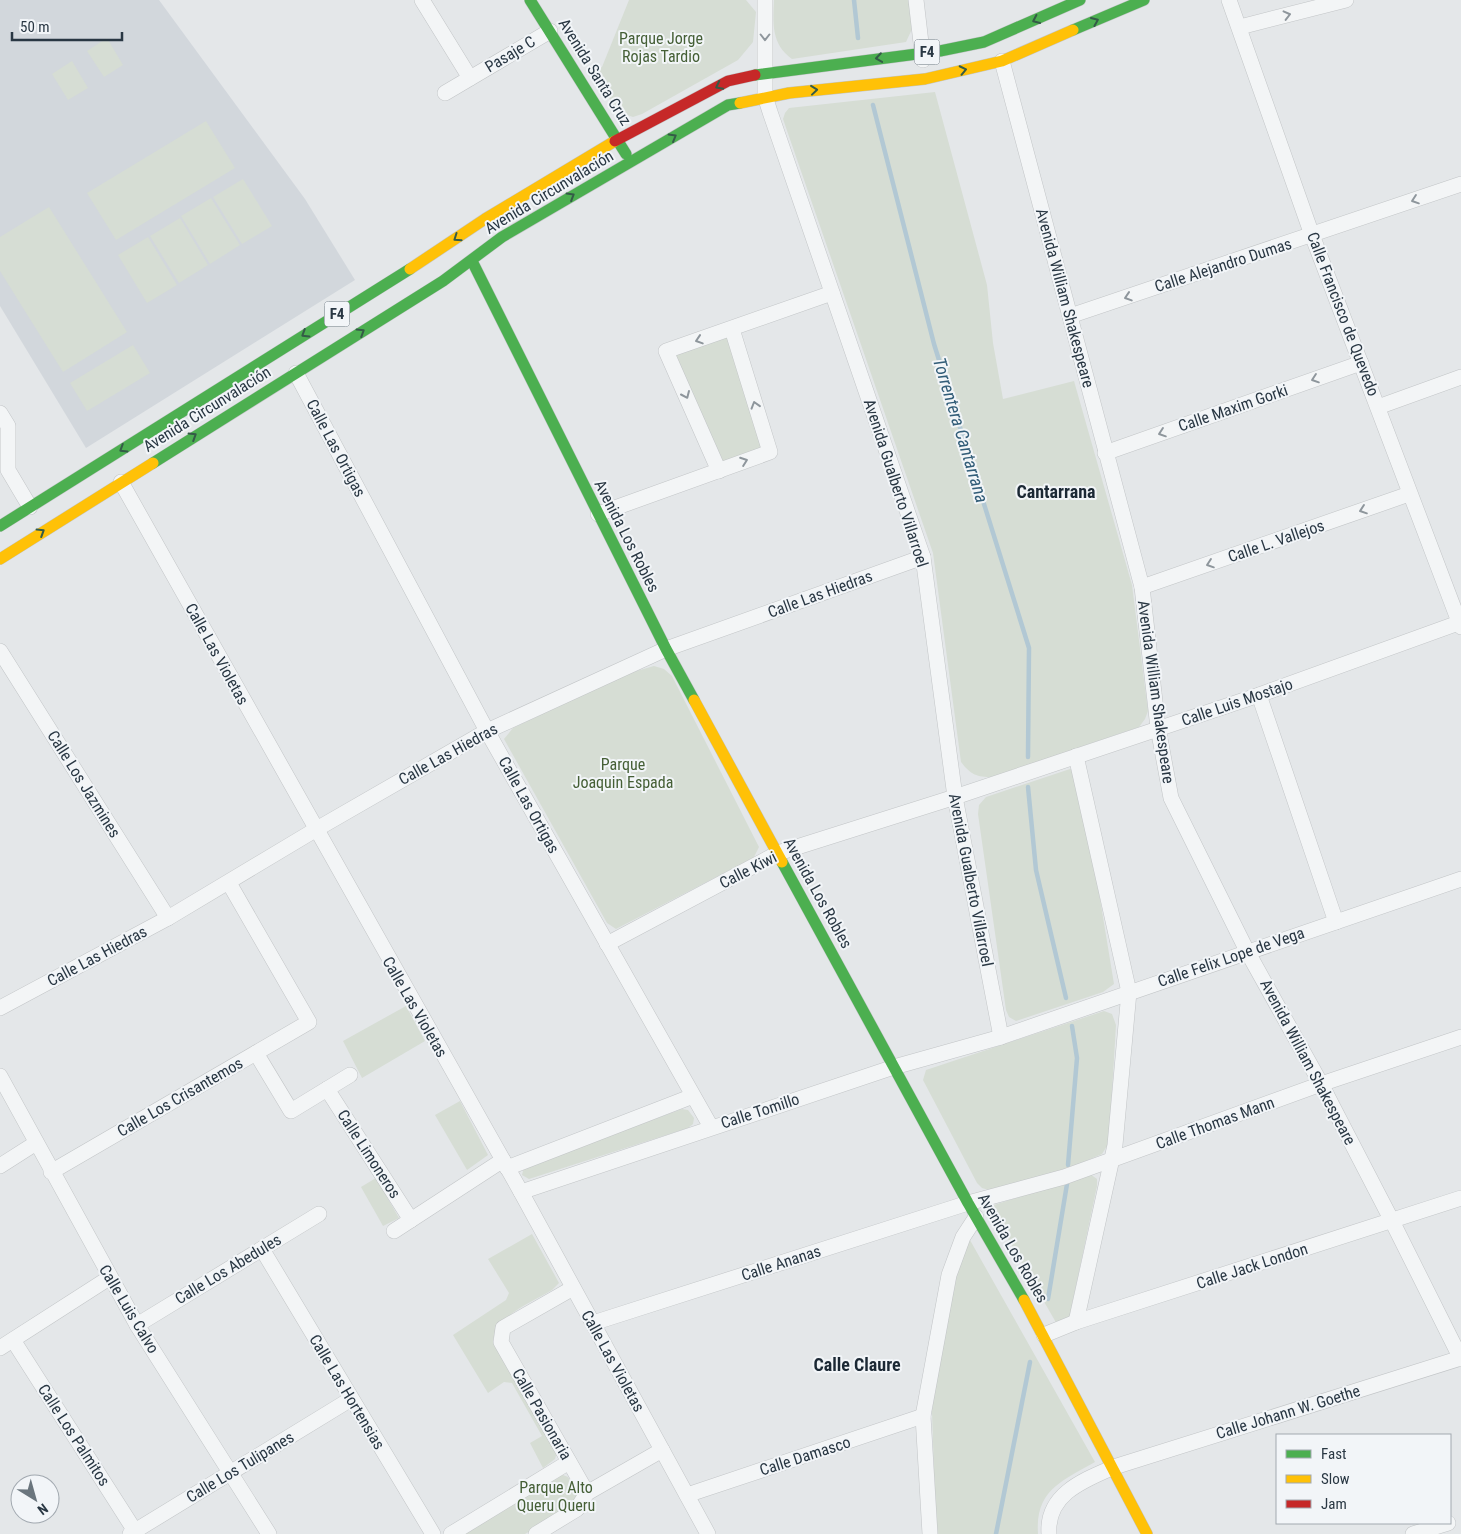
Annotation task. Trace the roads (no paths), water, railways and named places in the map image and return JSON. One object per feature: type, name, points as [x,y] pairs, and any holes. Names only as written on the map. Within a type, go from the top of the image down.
[{"type":"main road","name":"Avenida Santa Cruz","points":[[530,0],[631,161]]},
{"type":"main road","name":"Avenida Circunvalación","points":[[0,526],[433,254],[485,219],[618,139],[728,82],[765,73],[984,42],[1080,0]]},
{"type":"main road","name":"Avenida Circunvalación","points":[[0,558],[472,261],[502,237],[728,105],[765,96],[925,79],[1002,61],[1144,0]]},
{"type":"main road","name":"Avenida Los Robles","points":[[472,261],[666,649],[968,1203],[1044,1335],[1147,1534]]},
{"type":"street","name":"Pasaje C","points":[[422,0],[470,78]]},
{"type":"street","name":"Avenida Gualberto Villarroel","points":[[765,0],[765,96],[924,557],[955,797],[1001,1037]]},
{"type":"street","points":[[916,0],[925,79]]},
{"type":"street","name":"Calle Francisco de Quevedo","points":[[1229,0],[1312,236],[1460,624]]},
{"type":"street","points":[[1240,27],[1346,0]]},
{"type":"street","name":"Pasaje C","points":[[445,93],[550,31]]},
{"type":"street","name":"Avenida William Shakespeare","points":[[1002,61],[1142,587],[1158,728],[1171,798],[1247,951],[1321,1084],[1461,1359]]},
{"type":"street","name":"Calle Alejandro Dumas","points":[[1070,316],[1312,236],[1461,184]]},
{"type":"street","points":[[719,471],[666,351],[832,293]]},
{"type":"street","points":[[598,514],[770,452],[732,329]]},
{"type":"street","name":"Calle Maxim Gorki","points":[[1105,453],[1361,363]]},
{"type":"street","name":"Calle Las Ortigas","points":[[296,373],[487,731],[710,1127]]},
{"type":"street","points":[[1378,407],[1461,378]]},
{"type":"street","points":[[0,413],[8,426],[8,470],[30,507]]},
{"type":"street","name":"Calle Las Violetas","points":[[121,482],[315,830],[521,1192],[708,1534]]},
{"type":"street","name":"Calle L. Vallejos","points":[[1142,587],[1409,494]]},
{"type":"street","name":"Calle Las Hiedras","points":[[0,1008],[168,918],[315,830],[487,731],[666,649],[924,557]]},
{"type":"street","name":"Calle Luis Mostajo","points":[[955,797],[1259,695],[1460,624]]},
{"type":"street","name":"Calle Los Jazmines","points":[[0,651],[168,918]]},
{"type":"street","points":[[1259,695],[1336,922]]},
{"type":"street","points":[[1076,756],[1129,992],[1115,1145],[1076,1322]]},
{"type":"street","name":"Calle Kiwi","points":[[607,944],[778,853],[955,797]]},
{"type":"street","name":"Calle Felix Lope de Vega","points":[[1001,1037],[1461,879]]},
{"type":"street","name":"Calle Los Crisantemos","points":[[51,1172],[309,1022],[229,883]]},
{"type":"street","name":"Calle Tomillo","points":[[521,1192],[710,1127],[894,1067],[1001,1037]]},
{"type":"street","name":"Calle Thomas Mann","points":[[968,1203],[1064,1177],[1321,1084],[1461,1037]]},
{"type":"street","points":[[256,1053],[291,1111],[350,1075]]},
{"type":"street","name":"Calle Luis Calvo","points":[[0,1076],[109,1278],[270,1534]]},
{"type":"street","name":"Calle Limoneros","points":[[327,1089],[411,1220]]},
{"type":"street","points":[[394,1231],[505,1164],[693,1096]]},
{"type":"street","points":[[0,1166],[36,1143]]},
{"type":"street","name":"Calle Jack London","points":[[1044,1335],[1076,1322],[1461,1198]]},
{"type":"street","name":"Calle Ananas","points":[[593,1323],[968,1203]]},
{"type":"street","name":"Calle Los Abedules","points":[[137,1325],[319,1214]]},
{"type":"street","points":[[930,1534],[923,1416],[949,1274],[963,1236],[976,1217]]},
{"type":"street","name":"Calle Las Hortensias","points":[[262,1249],[433,1534]]},
{"type":"street","points":[[6,1344],[109,1278]]},
{"type":"street","name":"Calle Pasionaria","points":[[573,1288],[503,1328],[501,1342],[587,1493]]},
{"type":"street","name":"Calle Los Palmitos","points":[[6,1344],[132,1532]]},
{"type":"street","name":"Calle Johann W. Goethe","points":[[1049,1534],[1051,1512],[1061,1496],[1083,1480],[1114,1467],[1461,1359]]},
{"type":"street","name":"Calle Los Tulipanes","points":[[132,1532],[351,1399]]},
{"type":"street","name":"Calle Damasco","points":[[687,1495],[923,1416]]},
{"type":"street","points":[[536,1534],[577,1509],[587,1493],[662,1450]]},
{"type":"street","points":[[451,1534],[569,1462]]},
{"type":"street","points":[[1413,1534],[1443,1524]]},
{"type":"waterway","name":"Torrentera Cantarrana","points":[[854,0],[858,38]]},
{"type":"waterway","name":"Torrentera Cantarrana","points":[[873,105],[934,344],[1029,648],[1028,757]]},
{"type":"waterway","name":"Torrentera Cantarrana","points":[[1028,787],[1036,870],[1066,998]]},
{"type":"waterway","name":"Torrentera Cantarrana","points":[[1068,1165],[1077,1058],[1072,1026]]},
{"type":"waterway","name":"Torrentera Cantarrana","points":[[1048,1299],[1067,1184]]},
{"type":"waterway","name":"Torrentera Cantarrana","points":[[996,1534],[1030,1362]]},
{"type":"district","name":"Cantarrana","points":[[1056,491]]},
{"type":"district","name":"Calle Claure","points":[[857,1364]]},
{"type":"park label","name":"Parque Jorge Rojas Tardio","points":[[661,47]]},
{"type":"park label","name":"Parque Joaquin Espada","points":[[623,773]]},
{"type":"park label","name":"Parque Alto Queru Queru","points":[[556,1496]]}]
